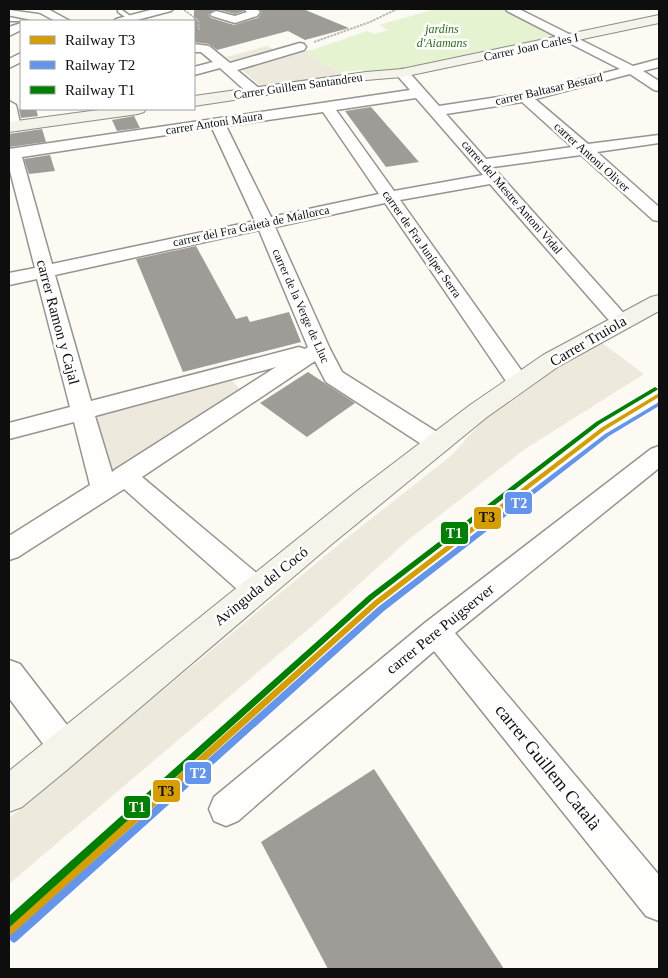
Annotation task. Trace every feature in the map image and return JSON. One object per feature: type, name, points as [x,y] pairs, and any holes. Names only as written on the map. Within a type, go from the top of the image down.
[{"type":"street","points":[[123,17],[167,9]]},
{"type":"street","points":[[231,9],[211,15],[235,20],[253,14],[256,10]]},
{"type":"street","points":[[511,9],[572,38],[632,70],[659,87]]},
{"type":"street","points":[[43,11],[62,20]]},
{"type":"street","name":"Carrer Joan Carles I","points":[[402,73],[659,19]]},
{"type":"street","points":[[195,71],[225,66],[300,46]]},
{"type":"street","points":[[195,48],[205,49],[255,92]]},
{"type":"street","name":"carrer Baltasar Bestard","points":[[435,111],[525,97],[659,63]]},
{"type":"street","name":"Carrer Guillem Santandreu","points":[[195,101],[402,73]]},
{"type":"street","name":"carrer del Mestre Antoni Vidal","points":[[402,73],[621,322]]},
{"type":"street","name":"carrer Antoni Maura","points":[[11,154],[419,93]]},
{"type":"street","name":"carrer Antoni Oliver","points":[[525,97],[659,216]]},
{"type":"street","points":[[9,105],[12,127],[131,110]]},
{"type":"street","name":"carrer de Fra Juníper Serra","points":[[326,106],[518,382]]},
{"type":"street","name":"carrer de la Verge de Lluc","points":[[217,123],[265,223],[319,349],[334,377],[437,443]]},
{"type":"street","points":[[482,164],[585,149],[599,149],[659,139]]},
{"type":"street","name":"carrer Ramon y Cajal","points":[[11,154],[81,412],[115,483]]},
{"type":"street","name":"carrer del Fra Gaietà de Mallorca","points":[[9,278],[388,197],[494,178]]},
{"type":"street","name":"Carrer Truiola","points":[[518,382],[593,336],[659,302]]},
{"type":"street","points":[[9,431],[319,349]]},
{"type":"street","points":[[9,549],[115,483],[319,349]]},
{"type":"street","name":"Avinguda del Cocó","points":[[9,794],[66,749],[256,589],[437,443],[518,382]]},
{"type":"street","name":"carrer Pere Puigserver","points":[[226,809],[436,631],[659,455]]},
{"type":"street","points":[[115,483],[256,589]]},
{"type":"street","name":"carrer Guillem Català","points":[[436,631],[659,903]]},
{"type":"street","points":[[9,674],[66,749]]},
{"type":"lane","points":[[16,9],[43,11]]},
{"type":"path","points":[[182,9],[198,20],[199,30]]},
{"type":"path","points":[[300,46],[370,22],[397,9]]},
{"type":"green space","name":"jardins d'Aiamans","points":[[435,9],[502,9],[561,37],[455,61],[368,73],[363,70],[341,72],[301,51],[312,50],[367,31],[374,34],[388,30],[379,25]]},
{"type":"shaded area","points":[[267,46],[275,50],[232,61],[226,57]]},
{"type":"shaded area","points":[[301,51],[346,75],[268,86],[259,85],[241,69]]},
{"type":"shaded area","points":[[602,343],[644,374],[525,449],[408,540],[319,620],[9,884],[9,818],[343,541],[452,455],[518,382]]},
{"type":"shaded area","points":[[226,373],[246,397],[104,490],[81,412]]},
{"type":"building","points":[[194,9],[216,9],[208,14],[211,18],[234,25],[258,18],[262,12],[259,9],[303,9],[349,28],[305,40],[288,31],[217,50],[209,44],[195,42]]},
{"type":"building","points":[[216,9],[242,9],[244,11],[235,14]]},
{"type":"building","points":[[371,107],[419,162],[386,167],[345,111]]},
{"type":"building","points":[[19,109],[36,110],[38,116],[21,118]]},
{"type":"building","points":[[134,116],[140,128],[117,131],[112,120]]},
{"type":"building","points":[[42,129],[46,142],[9,147],[9,134]]},
{"type":"building","points":[[50,155],[55,171],[29,174],[24,159]]},
{"type":"building","points":[[196,246],[236,319],[247,316],[250,322],[289,312],[301,342],[183,372],[136,259]]},
{"type":"building","points":[[308,372],[355,403],[307,437],[260,403]]},
{"type":"building","points":[[374,769],[504,969],[328,969],[261,842]]},
{"type":"rail line","name":"T1","points":[[9,922],[371,597],[598,423],[655,389]]},
{"type":"rail line","name":"T3","points":[[9,932],[376,603],[603,429],[659,395]]},
{"type":"rail line","name":"T2","points":[[14,938],[381,609],[607,435],[659,404]]}]
